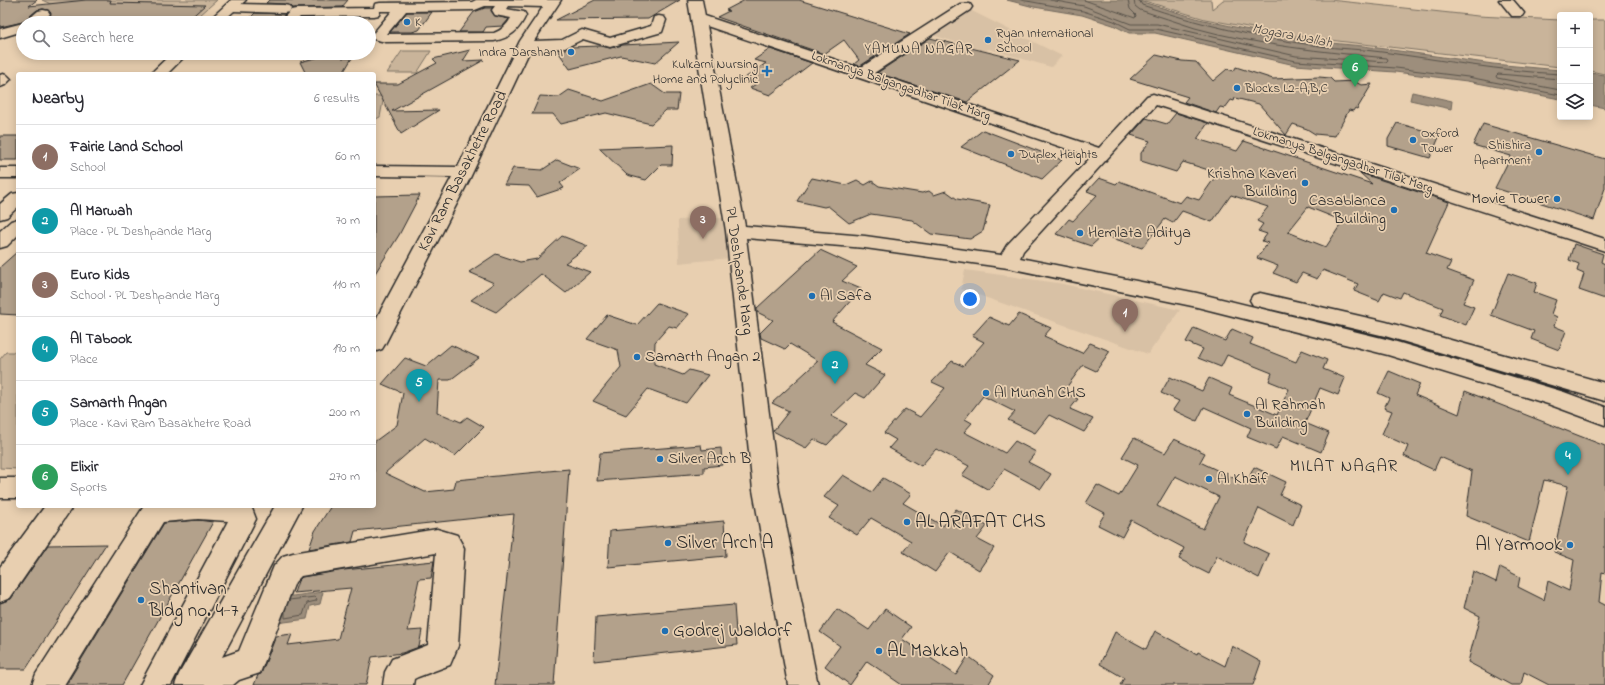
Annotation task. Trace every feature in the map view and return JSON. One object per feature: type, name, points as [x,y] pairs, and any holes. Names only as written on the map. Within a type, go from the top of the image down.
[{"type":"street","points":[[1506,0],[1517,13]]},
{"type":"street","points":[[309,7],[402,7],[553,1]]},
{"type":"street","name":"Kavi Ram Basakhetre Road","points":[[376,340],[462,176],[526,43],[553,1]]},
{"type":"street","points":[[402,7],[378,36],[386,38],[494,38],[507,34],[519,15],[500,12],[499,10],[504,2]]},
{"type":"street","points":[[223,16],[242,3],[284,9]]},
{"type":"street","points":[[230,16],[242,3]]},
{"type":"street","points":[[451,38],[462,22],[480,3]]},
{"type":"street","points":[[293,16],[296,13],[380,6]]},
{"type":"street","points":[[371,16],[380,6]]},
{"type":"street","points":[[414,38],[438,6]]},
{"type":"street","points":[[863,73],[965,7]]},
{"type":"street","name":"Lokmanya Balgangadhar Tilak Marg","points":[[697,9],[863,73],[1102,155]]},
{"type":"street","name":"PL Deshpande Marg","points":[[697,9],[735,225],[766,490],[803,685]]},
{"type":"street","points":[[376,42],[565,44],[582,34],[610,43],[657,29],[659,20]]},
{"type":"street","points":[[0,34],[16,29]]},
{"type":"street","points":[[160,72],[174,60]]},
{"type":"street","points":[[175,72],[188,60]]},
{"type":"street","name":"Lokmanya Balgangadhar Tilak Marg","points":[[1011,256],[1152,99],[1605,245]]},
{"type":"street","points":[[376,172],[462,176]]},
{"type":"street","points":[[0,173],[16,173]]},
{"type":"street","points":[[376,180],[462,176]]},
{"type":"street","points":[[0,213],[16,200]]},
{"type":"street","points":[[735,225],[855,228],[1011,256],[1203,287],[1386,329],[1605,392]]},
{"type":"street","points":[[0,242],[16,227]]},
{"type":"street","points":[[1011,256],[1390,348],[1556,398],[1605,416]]},
{"type":"street","points":[[0,488],[16,488]]},
{"type":"street","points":[[0,589],[59,508]]},
{"type":"street","points":[[190,685],[288,508]]},
{"type":"street","points":[[46,685],[156,509],[211,509],[241,513],[243,519],[156,685]]},
{"type":"street","points":[[216,685],[222,674],[227,669],[250,663],[284,575],[293,565],[437,541],[447,543],[450,548],[443,646],[439,655],[428,660],[406,666],[400,672],[398,685]]},
{"type":"shaded area","points":[[42,0],[217,0],[199,16],[43,16],[55,6]]},
{"type":"shaded area","points":[[390,0],[476,0],[473,4],[386,4]]},
{"type":"shaded area","points":[[1141,0],[1211,0],[1212,9],[1223,0],[1330,0],[1478,16],[1557,20],[1557,67],[1295,36],[1205,19]]},
{"type":"shaded area","name":"Ryan International School","points":[[966,8],[1062,56],[1051,67],[989,49],[985,51],[926,33]]},
{"type":"shaded area","points":[[1593,20],[1605,20],[1605,74],[1593,72]]},
{"type":"shaded area","points":[[402,51],[431,51],[417,73],[387,73]]},
{"type":"shaded area","points":[[376,96],[384,96],[380,117],[376,119]]},
{"type":"shaded area","points":[[725,218],[730,258],[679,263],[678,220]]},
{"type":"shaded area","points":[[965,270],[1058,283],[1180,310],[1148,354],[961,289]]},
{"type":"shaded area","points":[[6,352],[16,352],[16,469],[0,468],[0,359]]},
{"type":"water","name":"Mogara Nallah","points":[[1007,0],[1136,0],[1199,19],[1244,29],[1320,42],[1363,46],[1493,64],[1557,70],[1557,98],[1467,81],[1395,72],[1295,65],[1155,33],[1129,33],[1113,25],[1082,15],[1034,7]]},
{"type":"water","points":[[1593,73],[1605,75],[1605,108],[1593,106]]},
{"type":"water","points":[[1412,92],[1452,101],[1451,109],[1410,100]]},
{"type":"water","points":[[323,592],[320,604],[310,606],[307,619],[277,623],[285,597]]},
{"type":"building","points":[[0,0],[37,0],[29,6],[86,0],[111,0],[110,3],[205,5],[193,16],[48,16],[51,13],[48,10],[43,9],[37,10],[30,16],[16,16],[16,24],[0,27]]},
{"type":"building","points":[[269,0],[348,0],[342,7],[292,8],[289,5],[284,4],[266,3]]},
{"type":"building","points":[[595,0],[680,0],[648,19],[556,20]]},
{"type":"building","points":[[745,0],[799,0],[910,34],[860,66],[854,64],[859,60],[844,40],[824,54],[717,17],[729,11],[726,10]]},
{"type":"building","points":[[485,8],[492,8],[491,11],[495,16],[509,19],[503,26],[486,27],[483,32],[459,32],[474,12]]},
{"type":"building","name":"K","points":[[407,12],[432,12],[419,30],[412,32],[390,32]]},
{"type":"building","points":[[255,13],[285,14],[283,16],[252,16]]},
{"type":"building","points":[[930,38],[1020,60],[967,102],[877,73]]},
{"type":"building","points":[[679,42],[655,63],[621,56],[570,69],[557,50],[570,47],[601,46],[610,48],[623,45]]},
{"type":"building","points":[[770,49],[812,63],[770,95],[750,88],[756,84],[742,80],[766,63],[754,60]]},
{"type":"building","points":[[470,50],[463,61],[484,60],[392,111],[439,110],[401,134],[376,88],[376,84],[398,84],[437,63],[433,59]]},
{"type":"building","points":[[1156,55],[1182,61],[1196,62],[1213,81],[1227,69],[1234,71],[1236,67],[1273,79],[1319,77],[1330,78],[1334,82],[1354,81],[1361,85],[1372,84],[1357,109],[1355,108],[1353,111],[1349,110],[1335,136],[1315,134],[1307,129],[1293,124],[1286,135],[1259,104],[1235,98],[1234,101],[1231,100],[1225,108],[1220,107],[1216,113],[1184,102],[1188,97],[1130,79]]},
{"type":"building","points":[[308,60],[351,60],[344,72],[305,72],[300,62]]},
{"type":"building","points":[[651,84],[665,94],[679,94],[677,110],[666,110],[651,124],[606,113],[561,124],[553,114],[532,114],[540,96],[559,97],[569,90],[603,101]]},
{"type":"building","points":[[1176,113],[1208,123],[1197,139],[1237,151],[1244,141],[1372,184],[1360,173],[1449,202],[1426,253],[1451,262],[1447,270],[1474,280],[1463,303],[1474,307],[1466,325],[1440,315],[1443,308],[1403,292],[1400,298],[1384,292],[1379,301],[1354,291],[1358,284],[1323,270],[1317,279],[1302,273],[1296,282],[1273,273],[1278,266],[1257,258],[1268,243],[1262,241],[1267,234],[1258,231],[1263,224],[1257,221],[1268,207],[1231,195],[1212,222],[1182,211],[1173,223],[1165,219],[1142,248],[1103,235],[1091,246],[1056,234],[1069,219],[1073,221],[1097,195],[1087,191],[1099,178],[1116,184],[1119,181],[1180,203],[1186,196],[1199,200],[1218,173],[1183,162],[1176,172],[1141,161],[1141,153],[1150,141],[1131,135],[1146,118],[1167,124]],"holes":[[[1308,207],[1343,221],[1326,247],[1288,232]]]},
{"type":"building","name":"Oxford Tower","points":[[1397,123],[1440,135],[1430,158],[1388,146],[1388,139]]},
{"type":"building","points":[[1483,124],[1605,159],[1605,188],[1594,220],[1495,188],[1511,156],[1473,145]]},
{"type":"building","name":"Duplex Heights","points":[[983,130],[1062,160],[1042,179],[961,147]]},
{"type":"building","points":[[0,136],[16,136],[16,160],[0,160]]},
{"type":"building","points":[[673,145],[672,165],[661,165],[646,180],[627,175],[599,148]]},
{"type":"building","points":[[557,160],[580,169],[560,183],[564,188],[537,197],[529,186],[504,185],[513,168],[542,170]]},
{"type":"building","points":[[812,178],[846,185],[857,180],[865,185],[872,181],[879,186],[922,193],[929,191],[934,195],[946,191],[957,199],[990,205],[983,231],[970,239],[931,234],[912,220],[871,214],[849,223],[828,206],[824,207],[797,201]]},
{"type":"building","points":[[420,195],[399,235],[376,272],[376,196]]},
{"type":"building","points":[[562,236],[588,246],[565,263],[590,272],[566,293],[541,274],[496,312],[471,300],[494,283],[469,272],[496,254],[520,262],[537,259]]},
{"type":"building","points":[[1574,244],[1603,254],[1601,262],[1605,264],[1605,299],[1579,290],[1584,274],[1577,271],[1579,264],[1569,260]]},
{"type":"building","points":[[820,250],[857,267],[842,281],[861,289],[832,322],[882,348],[865,365],[885,375],[865,398],[855,393],[831,416],[847,424],[827,445],[814,439],[806,448],[773,431],[789,411],[772,403],[818,361],[790,344],[785,349],[761,338],[760,333],[773,320],[757,312],[757,308]]},
{"type":"building","points":[[16,253],[16,315],[0,314],[0,267]]},
{"type":"building","points":[[1508,273],[1537,283],[1534,292],[1556,300],[1551,314],[1557,317],[1554,326],[1566,331],[1559,350],[1531,339],[1534,331],[1491,315]]},
{"type":"building","name":"Samarth Angan 2","points":[[657,303],[689,314],[677,328],[669,326],[655,342],[654,364],[683,375],[689,370],[708,375],[686,403],[648,389],[626,415],[593,401],[621,367],[618,350],[587,339],[607,315],[637,325]]},
{"type":"building","points":[[1019,314],[1051,328],[1044,336],[1082,353],[1090,343],[1110,351],[1096,371],[1083,365],[1063,392],[1078,399],[1070,409],[1093,419],[1084,432],[1049,415],[1035,433],[1008,420],[1015,412],[983,396],[965,419],[972,423],[964,432],[1005,453],[1015,441],[1036,452],[1028,462],[1051,474],[1041,489],[1004,469],[989,490],[962,475],[969,466],[936,449],[921,466],[889,448],[896,440],[884,433],[905,409],[920,417],[945,388],[932,382],[952,361],[963,366],[984,342],[972,336],[989,317],[1009,326]]},
{"type":"building","points":[[1194,328],[1225,341],[1232,329],[1253,338],[1250,344],[1296,362],[1302,350],[1327,360],[1323,369],[1345,378],[1338,395],[1320,388],[1305,423],[1329,433],[1321,452],[1283,436],[1276,449],[1247,437],[1251,428],[1204,407],[1197,421],[1173,410],[1179,401],[1161,393],[1170,377],[1202,391],[1209,378],[1232,388],[1229,395],[1277,415],[1289,389],[1269,381],[1272,373],[1227,355],[1221,367],[1198,358],[1203,349],[1186,342]]},
{"type":"building","points":[[451,345],[479,358],[450,380],[439,380],[437,412],[461,422],[467,417],[484,427],[455,456],[425,438],[385,473],[425,492],[454,489],[456,480],[569,469],[554,685],[495,685],[514,514],[355,531],[352,542],[309,549],[315,531],[330,508],[376,508],[376,441],[397,425],[403,393],[382,384],[405,358],[426,366]]},
{"type":"building","points":[[1389,371],[1420,384],[1415,395],[1459,414],[1465,391],[1605,446],[1605,573],[1602,572],[1599,602],[1605,605],[1605,685],[1549,685],[1524,672],[1521,685],[1511,685],[1468,662],[1480,616],[1464,608],[1473,571],[1496,582],[1500,567],[1520,577],[1518,587],[1544,600],[1548,581],[1569,591],[1574,560],[1554,552],[1568,486],[1544,480],[1529,542],[1466,516],[1472,471],[1440,457],[1434,470],[1404,456],[1408,446],[1382,434],[1392,411],[1384,408],[1389,398],[1378,393]]},
{"type":"building","points":[[1134,438],[1165,453],[1174,439],[1205,453],[1200,462],[1246,484],[1254,467],[1286,482],[1280,495],[1301,505],[1293,525],[1259,508],[1244,542],[1269,554],[1259,578],[1217,556],[1209,574],[1179,559],[1184,548],[1131,520],[1122,537],[1098,525],[1105,513],[1086,503],[1097,485],[1119,496],[1138,465],[1122,457]],"holes":[[[1175,476],[1219,497],[1203,529],[1157,506]]]},
{"type":"building","name":"Silver Arch B","points":[[701,445],[702,450],[721,448],[722,465],[704,467],[704,473],[597,481],[600,453]]},
{"type":"building","name":"AL ARAFAT CHS","points":[[843,475],[872,492],[883,478],[911,494],[903,503],[943,526],[956,509],[987,526],[977,539],[994,548],[979,570],[950,552],[935,572],[903,552],[911,541],[871,518],[857,535],[829,518],[839,506],[824,497]]},
{"type":"building","name":"Shantivan Bldg no. 4-7","points":[[198,520],[213,522],[122,685],[66,685],[164,523]]},
{"type":"building","name":"Silver Arch A","points":[[724,521],[726,556],[608,567],[610,531]]},
{"type":"building","points":[[106,544],[26,669],[0,669],[0,603],[11,599],[48,545]]},
{"type":"building","points":[[434,561],[431,578],[419,579],[408,631],[422,630],[419,647],[402,653],[372,657],[366,685],[254,685],[258,675],[261,674],[276,636],[292,634],[288,645],[338,639],[351,588],[294,593],[298,581],[302,577],[344,570]]},
{"type":"building","name":"Godrej Waldorf","points":[[734,605],[737,645],[594,661],[596,617]]},
{"type":"building","name":"AL Makkah","points":[[837,609],[869,630],[885,609],[911,627],[902,639],[956,675],[968,656],[994,675],[988,685],[902,685],[867,661],[850,685],[825,666],[840,646],[820,632]]},
{"type":"building","points":[[1155,631],[1197,654],[1198,652],[1225,666],[1232,646],[1261,662],[1253,685],[1120,685],[1124,678],[1100,664],[1115,632],[1146,649]]},
{"type":"place","name":"K","points":[[407,22]]},
{"type":"place","name":"Ryan International School","points":[[988,40]]},
{"type":"place","name":"Indra Darshan I","points":[[571,52]]},
{"type":"place","name":"Kulkarni Nursing Home and Polyclinic","points":[[767,71]]},
{"type":"place","name":"Elixir","points":[[1355,87]]},
{"type":"place","name":"Blocks L2-A,B,C","points":[[1237,88]]},
{"type":"place","name":"Oxford Tower","points":[[1413,140]]},
{"type":"place","name":"Shishira Apartment","points":[[1539,152]]},
{"type":"place","name":"Duplex Heights","points":[[1011,154]]},
{"type":"place","name":"Krishna Kaveri Building","points":[[1305,183]]},
{"type":"place","name":"Movie Tower","points":[[1557,199]]},
{"type":"place","name":"Casablanca Building","points":[[1394,210]]},
{"type":"place","name":"Hemlata Aditya","points":[[1080,233]]},
{"type":"place","name":"Euro Kids","points":[[703,239]]},
{"type":"place","name":"Al Safa","points":[[812,296]]},
{"type":"place","name":"Fairie Land School","points":[[1125,332]]},
{"type":"place","name":"Samarth Angan 2","points":[[637,357]]},
{"type":"place","name":"Al Marwah","points":[[835,384]]},
{"type":"place","name":"Al Munah CHS","points":[[986,393]]},
{"type":"place","name":"Samarth Angan","points":[[419,402]]},
{"type":"place","name":"Al Rahmah Building","points":[[1247,414]]},
{"type":"place","name":"Silver Arch B","points":[[660,459]]},
{"type":"place","name":"Al Tabook","points":[[1568,475]]},
{"type":"place","name":"Al Khaif","points":[[1209,479]]},
{"type":"place","name":"AL ARAFAT CHS","points":[[907,522]]},
{"type":"place","name":"Silver Arch A","points":[[668,543]]},
{"type":"place","name":"Al Yarmook","points":[[1570,545]]},
{"type":"place","name":"Shantivan Bldg no. 4-7","points":[[141,600]]},
{"type":"place","name":"Godrej Waldorf","points":[[665,631]]},
{"type":"place","name":"AL Makkah","points":[[879,651]]},
{"type":"district","name":"YAMUNA NAGAR","points":[[919,49]]},
{"type":"district","name":"MILAT NAGAR","points":[[1344,466]]}]
